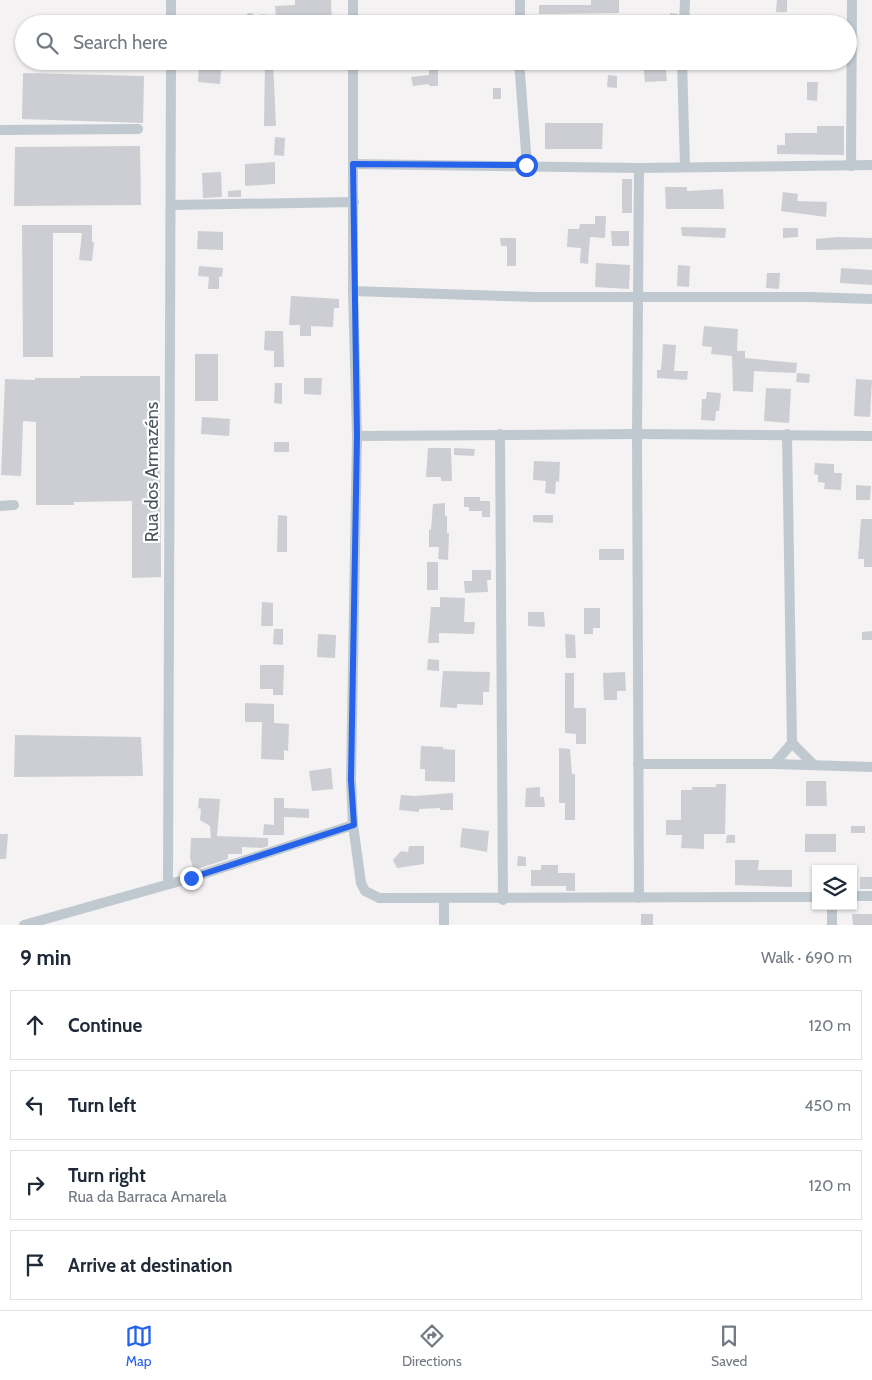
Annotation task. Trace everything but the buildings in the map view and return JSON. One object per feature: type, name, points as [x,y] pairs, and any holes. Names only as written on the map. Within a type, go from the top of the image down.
[{"type":"street","points":[[171,0],[171,15]]},
{"type":"street","points":[[353,0],[353,15]]},
{"type":"street","points":[[520,0],[520,15]]},
{"type":"street","points":[[684,15],[685,0]]},
{"type":"street","points":[[852,0],[852,15]]},
{"type":"street","name":"Rua dos Armazéns","points":[[168,884],[171,70]]},
{"type":"street","points":[[353,70],[353,291],[357,436],[351,780],[361,883],[365,891],[379,898],[503,900],[812,897]]},
{"type":"street","points":[[520,70],[526,165]]},
{"type":"street","points":[[682,70],[684,167]]},
{"type":"street","points":[[851,166],[852,70]]},
{"type":"street","points":[[0,130],[138,129]]},
{"type":"street","points":[[353,164],[639,168],[872,165]]},
{"type":"street","points":[[639,168],[637,434],[639,898]]},
{"type":"street","points":[[171,205],[354,202]]},
{"type":"street","points":[[353,291],[445,295],[638,298],[808,297],[872,299]]},
{"type":"street","points":[[357,436],[500,434],[787,434],[872,436]]},
{"type":"street","points":[[500,434],[503,900]]},
{"type":"street","points":[[774,764],[792,743],[787,434]]},
{"type":"street","points":[[0,506],[14,505]]},
{"type":"street","points":[[792,743],[814,765]]},
{"type":"street","points":[[638,764],[774,764],[872,767]]},
{"type":"street","points":[[24,925],[168,884],[354,825]]},
{"type":"street","points":[[857,896],[872,896]]},
{"type":"street","points":[[444,899],[444,925]]},
{"type":"street","points":[[832,910],[832,925]]},
{"type":"route","points":[[191,878],[354,825],[351,780],[353,742],[354,504],[357,436],[353,291],[353,164],[526,165]]}]
